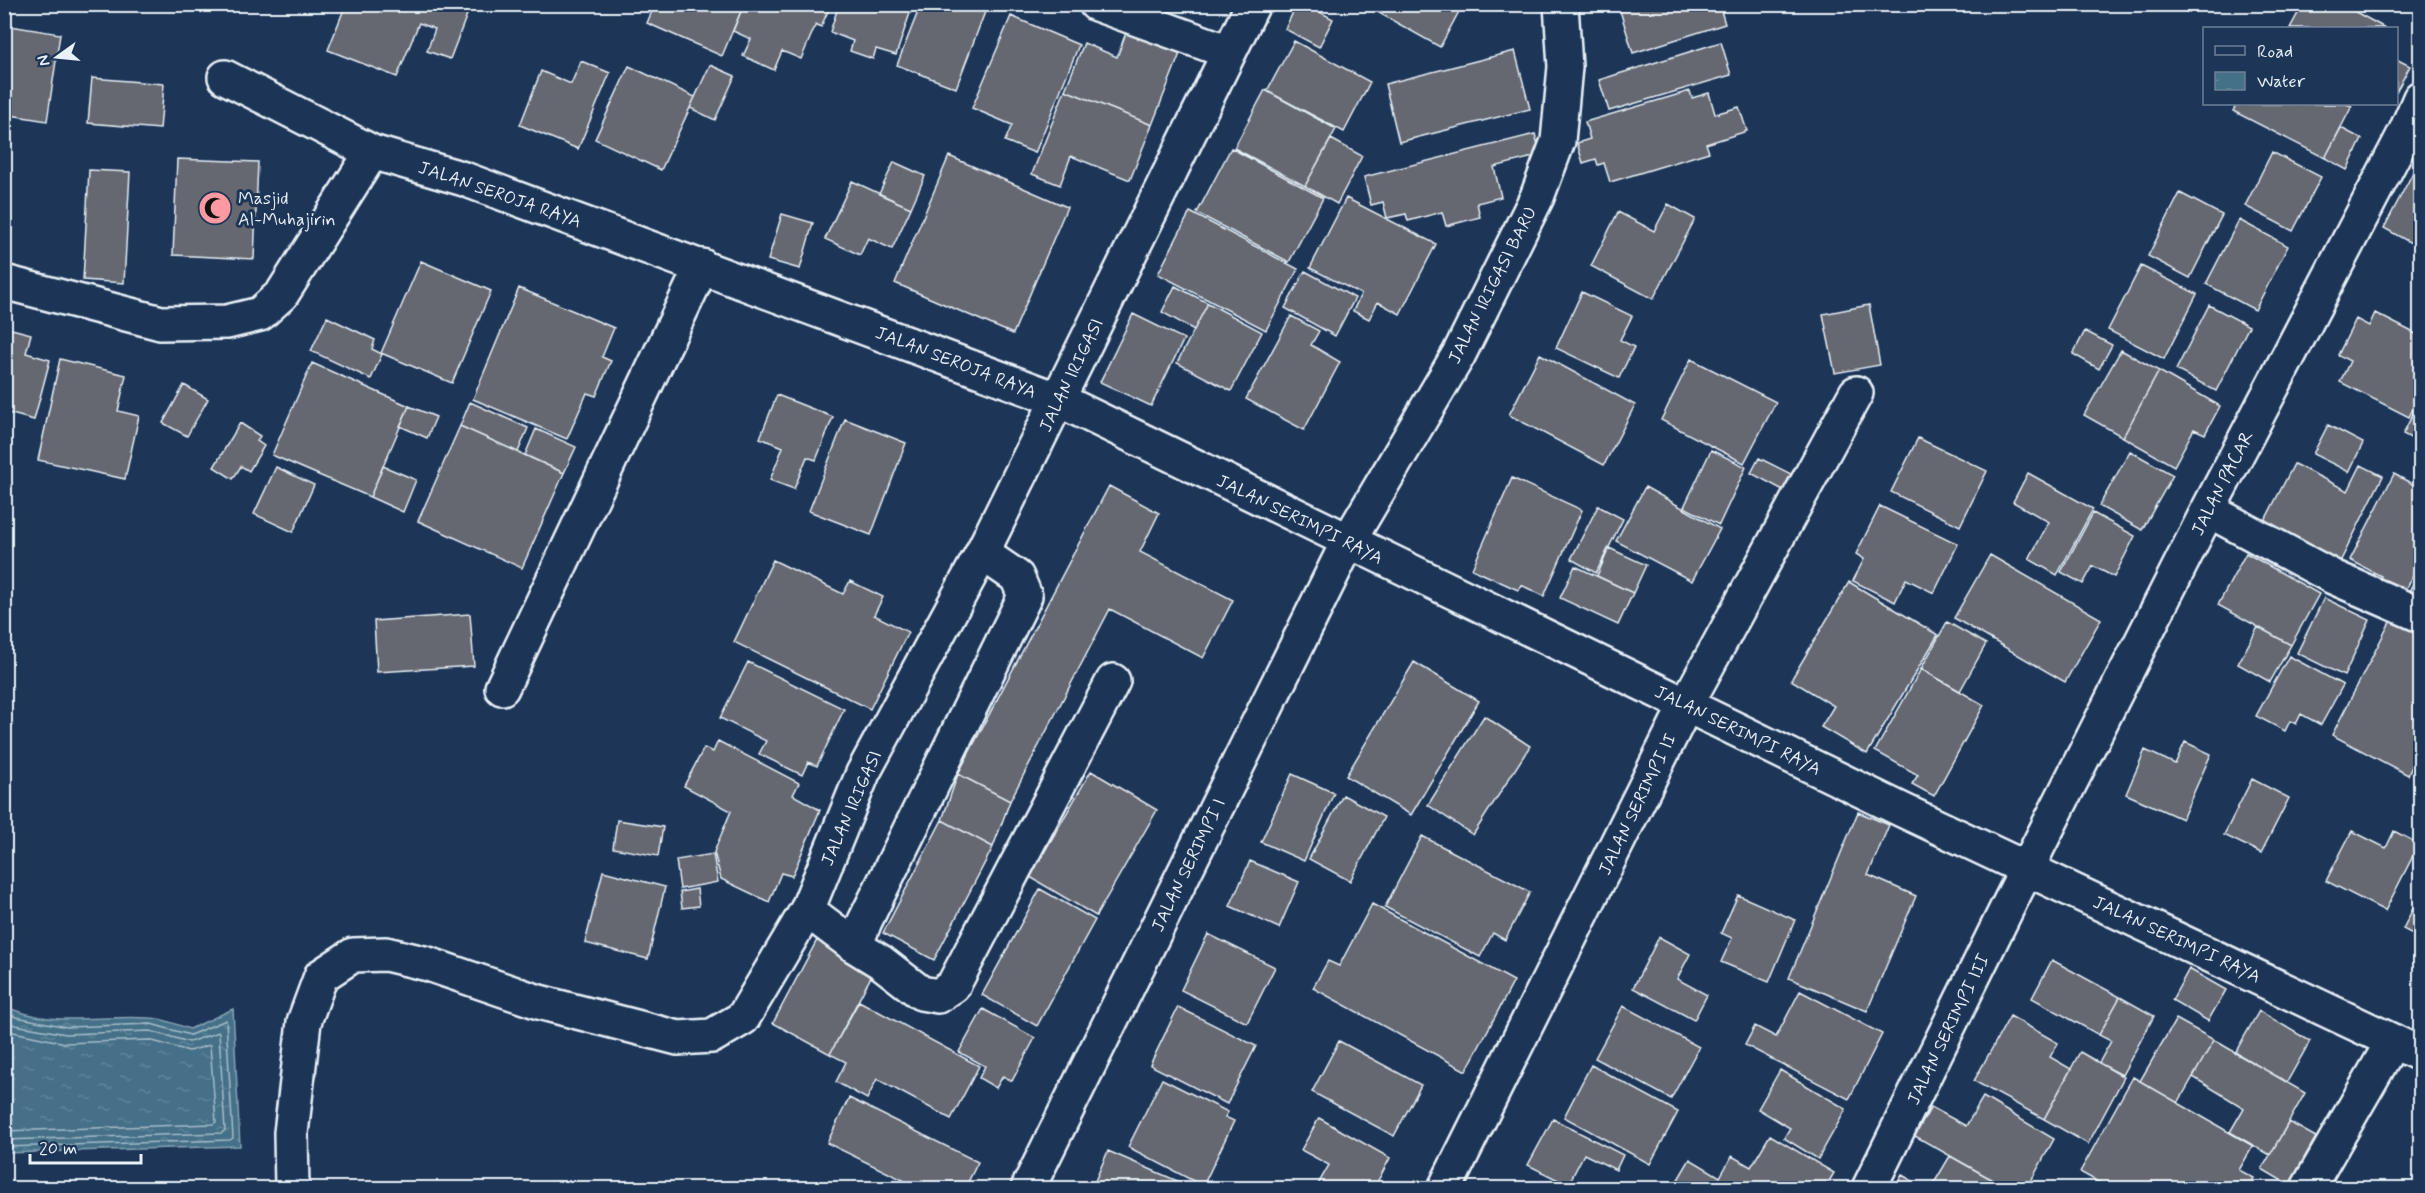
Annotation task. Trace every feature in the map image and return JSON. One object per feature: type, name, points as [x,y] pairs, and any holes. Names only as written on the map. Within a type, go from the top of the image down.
[{"type":"street","points":[[1096,4],[1229,52]]},
{"type":"street","name":"JALAN IRIGASI","points":[[292,1188],[291,1133],[304,1022],[321,976],[353,955],[386,954],[428,964],[540,1002],[678,1038],[712,1036],[743,1018],[807,910],[864,773],[982,553],[1253,4]]},
{"type":"street","name":"JALAN IRIGASI BARU","points":[[1348,542],[1459,354],[1537,196],[1558,141],[1565,67],[1561,4]]},
{"type":"street","name":"JALAN SEROJA RAYA","points":[[225,77],[372,152],[464,180],[702,266],[1059,400]]},
{"type":"street","name":"JALAN PACAR","points":[[2027,869],[2208,510],[2405,133],[2421,98]]},
{"type":"street","points":[[4,282],[161,323],[227,322],[261,314],[282,294],[372,152]]},
{"type":"street","points":[[502,688],[702,266]]},
{"type":"street","name":"JALAN SERIMPI II","points":[[1445,1188],[1686,705],[1856,393]]},
{"type":"street","name":"JALAN SERIMPI RAYA","points":[[1059,400],[2027,869],[2407,1047]]},
{"type":"street","points":[[2208,510],[2333,577],[2421,615]]},
{"type":"street","name":"JALAN SERIMPI I","points":[[1028,1188],[1348,542]]},
{"type":"street","points":[[855,946],[865,921],[1025,596],[1017,577],[982,553]]},
{"type":"street","points":[[807,910],[921,993],[938,996],[953,986],[1113,681]]},
{"type":"street","name":"JALAN SERIMPI III","points":[[1869,1188],[2027,869]]},
{"type":"street","points":[[2308,1188],[2407,1047]]},
{"type":"water","points":[[4,1006],[23,1013],[59,1019],[155,1018],[190,1029],[233,1009],[240,1146],[5,1153]]},
{"type":"building","points":[[346,4],[471,4],[450,59],[427,51],[435,29],[419,23],[397,77],[328,50]]},
{"type":"building","points":[[655,4],[744,4],[722,56],[647,23]]},
{"type":"building","points":[[744,4],[831,4],[821,27],[816,24],[801,59],[782,51],[774,70],[743,56],[751,39],[733,31]]},
{"type":"building","points":[[839,4],[913,4],[896,55],[876,49],[873,59],[850,51],[853,41],[830,32]]},
{"type":"building","points":[[921,4],[988,4],[956,88],[897,65]]},
{"type":"building","points":[[1297,4],[1305,4],[1333,19],[1319,47],[1285,29]]},
{"type":"building","points":[[1383,4],[1463,4],[1440,47],[1379,13]]},
{"type":"building","points":[[1618,4],[1719,4],[1725,24],[1633,53]]},
{"type":"building","points":[[2303,4],[2341,4],[2383,27],[2291,27]]},
{"type":"building","points":[[1011,16],[1079,45],[1035,153],[1005,141],[1012,125],[972,108]]},
{"type":"building","points":[[4,25],[60,34],[47,121],[4,114]]},
{"type":"building","points":[[1127,30],[1181,51],[1152,125],[1065,90],[1084,43],[1117,57]]},
{"type":"building","points":[[1294,41],[1370,82],[1344,132],[1267,91]]},
{"type":"building","points":[[1721,42],[1731,75],[1609,111],[1599,80]]},
{"type":"building","points":[[1515,51],[1530,109],[1399,142],[1385,84]]},
{"type":"building","points":[[2398,60],[2410,66],[2398,88]]},
{"type":"building","points":[[581,61],[610,73],[578,149],[520,125],[541,71],[571,84]]},
{"type":"building","points":[[710,65],[735,76],[715,120],[690,108]]},
{"type":"building","points":[[629,66],[695,97],[661,170],[595,139]]},
{"type":"building","points":[[92,78],[164,84],[160,129],[88,123]]},
{"type":"building","points":[[1065,90],[1152,125],[1130,180],[1071,156],[1060,185],[1032,174]]},
{"type":"building","points":[[1265,90],[1336,129],[1305,186],[1234,148]]},
{"type":"building","points":[[1690,91],[1692,98],[1709,93],[1715,114],[1739,107],[1747,131],[1706,144],[1709,152],[1610,182],[1604,163],[1598,165],[1596,159],[1583,163],[1577,143],[1590,139],[1585,122]]},
{"type":"building","points":[[2236,105],[2352,106],[2325,158],[2233,111]]},
{"type":"building","points":[[2341,128],[2362,139],[2347,170],[2325,158]]},
{"type":"building","points":[[1535,134],[1541,155],[1494,167],[1501,197],[1477,203],[1480,217],[1446,226],[1442,212],[1408,221],[1406,214],[1387,218],[1383,202],[1371,205],[1364,177]]},
{"type":"building","points":[[1331,139],[1362,156],[1337,204],[1305,186]]},
{"type":"building","points":[[1231,148],[1323,198],[1289,262],[1197,213]]},
{"type":"building","points":[[2272,152],[2321,177],[2293,231],[2245,206]]},
{"type":"building","points":[[949,156],[1067,207],[1013,334],[895,283]]},
{"type":"building","name":"Masjid Al-Muhajirin","points":[[177,159],[258,162],[254,259],[173,255]]},
{"type":"building","points":[[2420,159],[2420,248],[2384,228]]},
{"type":"building","points":[[894,162],[925,176],[911,208],[879,194]]},
{"type":"building","points":[[89,170],[130,172],[124,283],[83,280]]},
{"type":"building","points":[[852,181],[911,208],[892,249],[868,238],[860,255],[825,239]]},
{"type":"building","points":[[2180,193],[2222,215],[2190,278],[2148,256]]},
{"type":"building","points":[[1346,198],[1436,244],[1400,314],[1378,302],[1369,319],[1353,311],[1361,294],[1310,268]]},
{"type":"building","points":[[1668,204],[1695,219],[1653,299],[1591,266],[1618,212],[1654,231]]},
{"type":"building","points":[[1190,212],[1298,269],[1266,330],[1158,274]]},
{"type":"building","points":[[782,214],[813,223],[800,269],[768,260]]},
{"type":"building","points":[[2239,220],[2288,246],[2255,310],[2206,284]]},
{"type":"building","points":[[421,261],[491,291],[452,383],[381,353]]},
{"type":"building","points":[[2141,266],[2197,294],[2164,359],[2108,330]]},
{"type":"building","points":[[1305,271],[1355,298],[1335,336],[1285,308]]},
{"type":"building","points":[[1175,286],[1208,303],[1194,330],[1162,312]]},
{"type":"building","points":[[519,288],[614,328],[602,357],[611,361],[596,396],[587,393],[567,439],[473,399]]},
{"type":"building","points":[[1582,292],[1632,316],[1620,340],[1634,347],[1619,378],[1556,348]]},
{"type":"building","points":[[1208,303],[1262,332],[1231,391],[1177,363]]},
{"type":"building","points":[[1869,305],[1880,365],[1835,373],[1823,314]]},
{"type":"building","points":[[2209,305],[2249,326],[2216,391],[2176,370]]},
{"type":"building","points":[[2375,313],[2420,336],[2420,394],[2409,417],[2340,382],[2350,361],[2338,355],[2356,319],[2369,326]]},
{"type":"building","points":[[1133,314],[1184,339],[1151,406],[1100,382]]},
{"type":"building","points":[[1291,316],[1319,331],[1311,345],[1340,362],[1304,430],[1246,399]]},
{"type":"building","points":[[327,317],[375,340],[372,349],[382,354],[371,379],[311,351]]},
{"type":"building","points":[[4,327],[31,334],[26,353],[50,360],[34,420],[4,412]]},
{"type":"building","points":[[2085,331],[2112,345],[2099,369],[2073,354]]},
{"type":"building","points":[[2121,350],[2159,371],[2123,437],[2084,415]]},
{"type":"building","points":[[1540,354],[1635,405],[1604,465],[1509,415]]},
{"type":"building","points":[[60,359],[126,375],[118,411],[139,416],[125,479],[38,460]]},
{"type":"building","points":[[1691,359],[1776,402],[1744,463],[1661,420]]},
{"type":"building","points":[[312,363],[409,406],[370,497],[272,455]]},
{"type":"building","points":[[2159,371],[2220,406],[2205,434],[2194,429],[2174,466],[2123,437]]},
{"type":"building","points":[[184,385],[208,399],[187,436],[163,423]]},
{"type":"building","points":[[777,395],[833,417],[816,460],[807,457],[794,489],[770,480],[783,447],[760,438]]},
{"type":"building","points":[[2420,400],[2420,443],[2403,434]]},
{"type":"building","points":[[470,402],[528,428],[518,452],[460,426]]},
{"type":"building","points":[[409,406],[436,417],[427,438],[400,426]]},
{"type":"building","points":[[845,419],[906,443],[871,535],[809,511]]},
{"type":"building","points":[[240,423],[260,436],[257,441],[264,446],[249,471],[241,466],[233,479],[214,467]]},
{"type":"building","points":[[2328,425],[2363,443],[2349,472],[2313,454]]},
{"type":"building","points":[[460,426],[564,473],[522,568],[418,521]]},
{"type":"building","points":[[536,429],[576,447],[564,473],[525,455]]},
{"type":"building","points":[[1918,438],[1987,471],[1960,526],[1891,492]]},
{"type":"building","points":[[1711,450],[1746,467],[1719,525],[1684,507]]},
{"type":"building","points":[[2130,451],[2173,475],[2142,530],[2099,506]]},
{"type":"building","points":[[1759,458],[1791,474],[1783,490],[1751,473]]},
{"type":"building","points":[[2294,464],[2348,491],[2361,465],[2383,476],[2335,572],[2263,524]]},
{"type":"building","points":[[383,466],[416,480],[403,512],[370,497]]},
{"type":"building","points":[[276,467],[314,485],[293,532],[254,514]]},
{"type":"building","points":[[2028,473],[2093,509],[2057,575],[2029,559],[2049,522],[2013,502]]},
{"type":"building","points":[[2394,474],[2420,488],[2420,560],[2401,598],[2376,585],[2381,576],[2350,560]]},
{"type":"building","points":[[1512,478],[1582,510],[1544,596],[1521,585],[1518,590],[1472,569]]},
{"type":"building","points":[[1109,486],[1159,513],[1140,552],[1233,600],[1203,658],[1110,609],[1010,801],[958,774]]},
{"type":"building","points":[[1645,487],[1720,529],[1692,581],[1616,541]]},
{"type":"building","points":[[1598,506],[1623,519],[1596,573],[1571,559]]},
{"type":"building","points":[[1880,506],[1958,544],[1934,593],[1906,579],[1895,602],[1853,581],[1864,559],[1856,554]]},
{"type":"building","points":[[2093,513],[2135,536],[2114,577],[2093,566],[2083,584],[2061,572]]},
{"type":"building","points":[[1609,548],[1646,565],[1633,593],[1597,576]]},
{"type":"building","points":[[2246,553],[2319,594],[2291,645],[2218,605]]},
{"type":"building","points":[[1990,555],[2101,619],[2065,682],[1954,618]]},
{"type":"building","points":[[773,560],[843,594],[850,581],[883,597],[874,615],[908,632],[870,709],[734,642]]},
{"type":"building","points":[[1575,566],[1633,593],[1618,625],[1560,598]]},
{"type":"building","points":[[2420,570],[2420,607],[2405,599]]},
{"type":"building","points":[[1849,582],[1938,635],[1867,754],[1821,727],[1834,706],[1791,680]]},
{"type":"building","points":[[2324,598],[2370,620],[2344,676],[2297,653]]},
{"type":"building","points":[[470,614],[474,666],[377,672],[374,621]]},
{"type":"building","points":[[2392,618],[2420,633],[2420,749],[2408,775],[2332,735]]},
{"type":"building","points":[[1947,622],[1986,644],[1960,691],[1921,669]]},
{"type":"building","points":[[2258,627],[2291,645],[2270,682],[2238,664]]},
{"type":"building","points":[[2289,656],[2343,685],[2321,725],[2301,714],[2296,724],[2290,721],[2285,731],[2256,716]]},
{"type":"building","points":[[748,662],[844,709],[817,766],[808,762],[802,775],[759,754],[766,741],[720,718]]},
{"type":"building","points":[[1414,662],[1479,701],[1411,815],[1346,776]]},
{"type":"building","points":[[1921,669],[1984,705],[1934,796],[1912,784],[1918,775],[1875,751]]},
{"type":"building","points":[[1484,716],[1530,746],[1473,835],[1428,805]]},
{"type":"building","points":[[718,741],[799,783],[793,795],[820,810],[792,876],[781,873],[769,902],[721,879],[714,852],[731,811],[684,786],[704,748],[713,752]]},
{"type":"building","points":[[2185,742],[2211,754],[2182,819],[2126,794],[2145,750],[2175,764]]},
{"type":"building","points":[[1091,771],[1157,810],[1096,916],[1030,877]]},
{"type":"building","points":[[958,774],[1010,801],[993,847],[942,820]]},
{"type":"building","points":[[1292,774],[1334,793],[1304,861],[1261,842]]},
{"type":"building","points":[[2252,779],[2289,798],[2261,853],[2224,835]]},
{"type":"building","points":[[1343,795],[1384,817],[1350,881],[1309,859]]},
{"type":"building","points":[[1858,812],[1889,825],[1868,875],[1916,896],[1867,1011],[1789,978]]},
{"type":"building","points":[[617,820],[663,827],[658,856],[613,848]]},
{"type":"building","points":[[942,820],[993,847],[934,960],[883,933]]},
{"type":"building","points":[[2352,831],[2386,848],[2394,831],[2419,844],[2385,911],[2326,881]]},
{"type":"building","points":[[1422,836],[1530,892],[1505,940],[1493,933],[1480,957],[1385,907]]},
{"type":"building","points":[[713,854],[718,882],[680,889],[676,860]]},
{"type":"building","points":[[1250,861],[1299,882],[1279,928],[1230,906]]},
{"type":"building","points":[[603,871],[665,887],[648,959],[585,943]]},
{"type":"building","points":[[697,889],[699,906],[682,908],[680,892]]},
{"type":"building","points":[[1040,889],[1095,920],[1037,1026],[982,995]]},
{"type":"building","points":[[2420,894],[2420,938],[2403,929]]},
{"type":"building","points":[[1738,895],[1795,920],[1769,982],[1721,962],[1732,938],[1721,933]]},
{"type":"building","points":[[1372,904],[1514,981],[1466,1071],[1313,988],[1328,961],[1339,966]]},
{"type":"building","points":[[1208,934],[1275,967],[1247,1023],[1181,990]]},
{"type":"building","points":[[1659,937],[1690,954],[1677,979],[1707,995],[1694,1020],[1633,988]]},
{"type":"building","points":[[817,940],[874,971],[830,1054],[773,1023]]},
{"type":"building","points":[[2052,960],[2120,997],[2099,1035],[2032,998]]},
{"type":"building","points":[[2189,969],[2226,990],[2208,1021],[2172,1000]]},
{"type":"building","points":[[1800,991],[1882,1034],[1849,1099],[1745,1045],[1755,1026],[1776,1037]]},
{"type":"building","points":[[2120,997],[2154,1016],[2122,1075],[2099,1063],[2111,1041],[2099,1035]]},
{"type":"building","points":[[859,1001],[979,1066],[951,1119],[877,1079],[867,1099],[836,1082],[846,1062],[830,1054]]},
{"type":"building","points":[[1623,1006],[1699,1047],[1671,1099],[1595,1058]]},
{"type":"building","points":[[1178,1007],[1256,1046],[1227,1104],[1150,1065]]},
{"type":"building","points":[[983,1009],[1035,1038],[1012,1081],[1003,1076],[996,1088],[979,1078],[985,1066],[959,1052]]},
{"type":"building","points":[[2259,1011],[2310,1041],[2287,1082],[2235,1053]]},
{"type":"building","points":[[2010,1016],[2058,1043],[2050,1057],[2071,1069],[2044,1119],[1974,1081]]},
{"type":"building","points":[[2176,1019],[2214,1040],[2178,1103],[2140,1081]]},
{"type":"building","points":[[2214,1040],[2305,1093],[2270,1155],[2230,1132],[2244,1108],[2193,1077]]},
{"type":"building","points":[[1339,1041],[1421,1085],[1394,1136],[1312,1092]]},
{"type":"building","points":[[2080,1052],[2124,1077],[2088,1144],[2044,1119]]},
{"type":"building","points":[[1591,1065],[1678,1112],[1650,1164],[1564,1117]]},
{"type":"building","points":[[1780,1070],[1846,1109],[1818,1159],[1784,1138],[1790,1128],[1758,1109]]},
{"type":"building","points":[[2133,1077],[2253,1146],[2239,1170],[2254,1178],[2248,1188],[2109,1188],[2080,1172]]},
{"type":"building","points":[[1162,1079],[1228,1112],[1225,1117],[1234,1121],[1203,1186],[1128,1147]]},
{"type":"building","points":[[1983,1097],[2054,1139],[2027,1188],[2007,1188],[1915,1136],[1931,1107],[1966,1126]]},
{"type":"building","points":[[849,1098],[978,1162],[965,1188],[919,1188],[827,1143]]},
{"type":"building","points":[[1319,1118],[1390,1158],[1374,1188],[1321,1188],[1317,1186],[1329,1165],[1301,1150]]},
{"type":"building","points":[[1553,1119],[1623,1155],[1616,1170],[1584,1154],[1568,1185],[1528,1165]]},
{"type":"building","points":[[2289,1122],[2316,1137],[2289,1185],[2262,1169]]},
{"type":"building","points":[[1770,1135],[1834,1173],[1825,1188],[1673,1188],[1690,1159],[1720,1177],[1732,1156],[1751,1167]]},
{"type":"building","points":[[1108,1151],[1189,1186],[1187,1188],[1092,1188]]},
{"type":"building","points":[[1950,1156],[2007,1188],[1931,1188]]},
{"type":"building","points":[[1902,1175],[1925,1188],[1895,1188]]},
{"type":"place","name":"Masjid Al-Muhajirin","points":[[215,208]]}]
